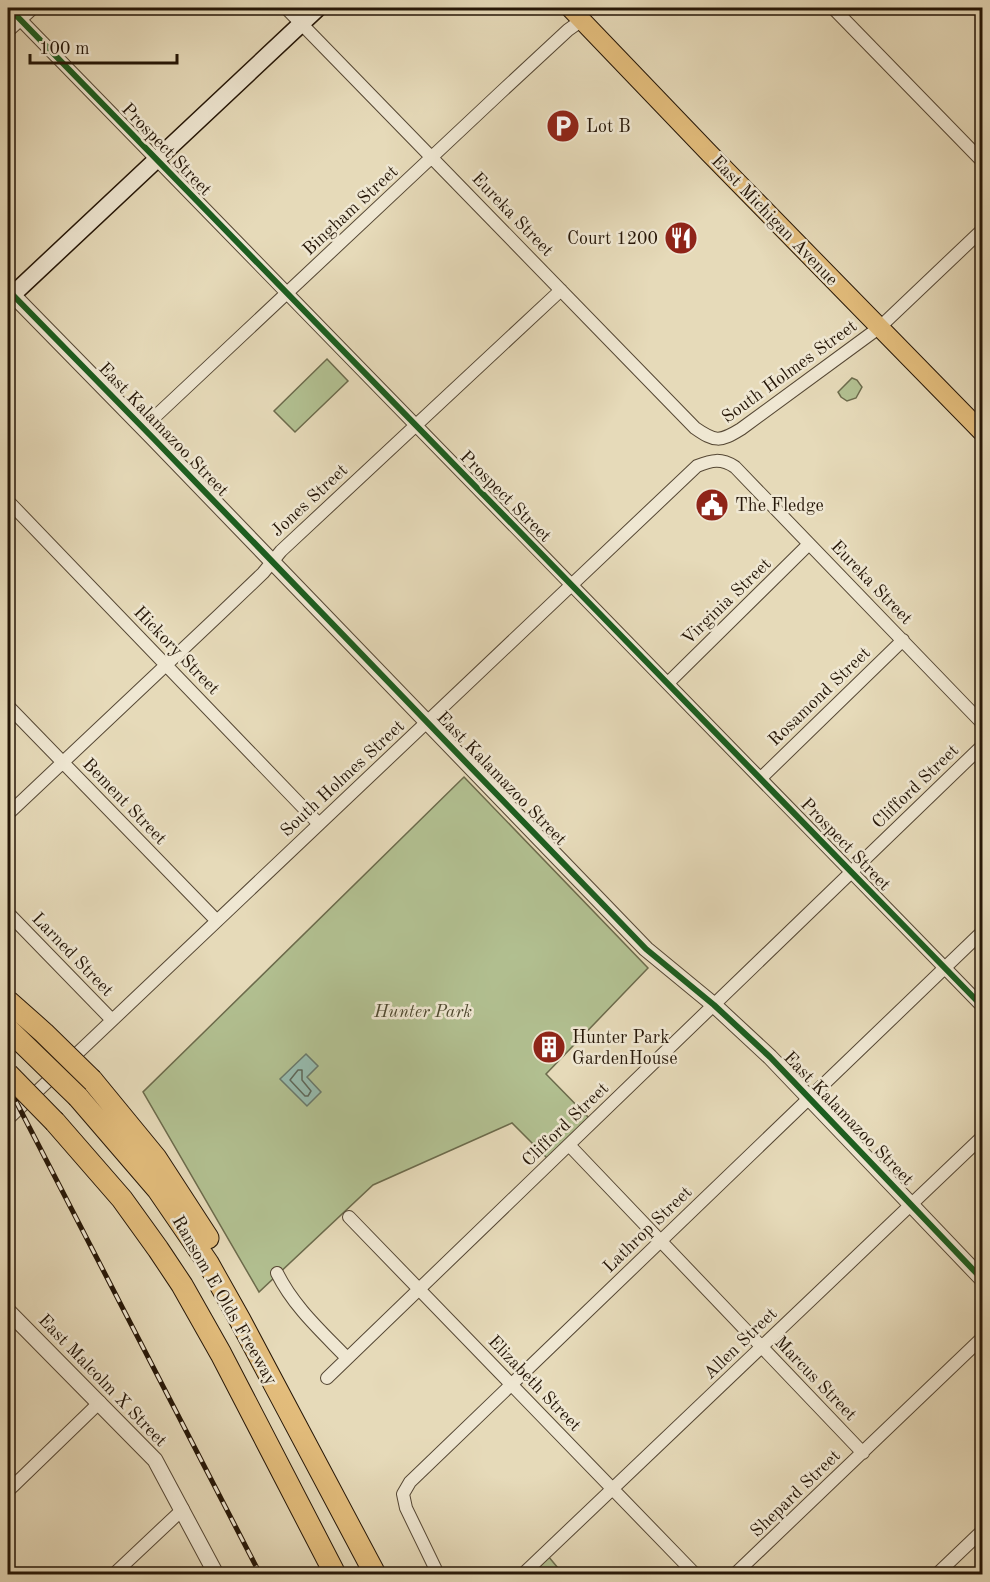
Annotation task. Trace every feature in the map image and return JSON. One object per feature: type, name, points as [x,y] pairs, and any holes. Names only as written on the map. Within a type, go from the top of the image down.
[{"type":"highway","points":[[8,1001],[44,1032],[92,1080],[170,1178],[201,1227],[305,1427],[348,1521]]},
{"type":"highway","name":"Ransom E Olds Freeway","points":[[8,1029],[78,1096],[158,1190],[208,1263],[375,1575]]},
{"type":"highway","name":"Ransom E Olds Freeway","points":[[8,1074],[51,1123],[102,1175],[158,1249],[199,1314],[335,1575]]},
{"type":"highway","points":[[8,1086],[51,1123]]},
{"type":"main road","points":[[9,294],[318,8]]},
{"type":"main road","name":"East Michigan Avenue","points":[[576,14],[982,432]]},
{"type":"street","name":"Prospect Street","points":[[9,8],[982,1006]]},
{"type":"street","points":[[8,31],[33,8]]},
{"type":"street","name":"Eureka Street","points":[[286,8],[695,428],[709,438],[717,440]]},
{"type":"street","points":[[833,8],[982,161]]},
{"type":"street","name":"Bingham Street","points":[[143,428],[568,30],[576,14]]},
{"type":"street","name":"South Holmes Street","points":[[717,440],[726,438],[741,429],[880,327],[982,230]]},
{"type":"street","name":"Jones Street","points":[[8,814],[248,587],[281,551],[561,290]]},
{"type":"street","name":"East Kalamazoo Street","points":[[9,294],[143,428],[646,949],[714,1005],[756,1044],[982,1279]]},
{"type":"street","name":"South Holmes Street","points":[[8,1119],[698,466],[717,459],[726,461],[735,467]]},
{"type":"street","name":"Eureka Street","points":[[735,467],[982,723]]},
{"type":"street","name":"Hickory Street","points":[[8,501],[319,824]]},
{"type":"street","name":"Virginia Street","points":[[668,683],[810,544]]},
{"type":"street","name":"Rosamond Street","points":[[761,778],[903,640]]},
{"type":"street","name":"Bement Street","points":[[8,706],[217,921]]},
{"type":"street","name":"Clifford Street","points":[[327,1378],[982,746]]},
{"type":"street","name":"Larned Street","points":[[8,913],[112,1020]]},
{"type":"street","name":"Lathrop Street","points":[[438,1575],[406,1508],[403,1494],[410,1482],[982,932]]},
{"type":"street","name":"Allen Street","points":[[523,1575],[982,1137]]},
{"type":"street","name":"Marcus Street","points":[[569,1145],[863,1453]]},
{"type":"street","name":"Elizabeth Street","points":[[349,1217],[695,1575]]},
{"type":"street","points":[[277,1273],[287,1292],[309,1319],[347,1358]]},
{"type":"street","name":"East Malcolm X Street","points":[[8,1311],[155,1460],[216,1575]]},
{"type":"street","name":"Shepard Street","points":[[735,1575],[982,1338]]},
{"type":"street","points":[[8,1491],[100,1402]]},
{"type":"street","points":[[114,1575],[183,1509]]},
{"type":"street","points":[[937,1575],[982,1531]]},
{"type":"green space","points":[[327,359],[348,381],[295,432],[274,411]]},
{"type":"green space","points":[[852,378],[857,380],[862,387],[856,398],[847,401],[838,392]]},
{"type":"green space","name":"Hunter Park","points":[[464,777],[648,968],[546,1074],[589,1118],[547,1158],[512,1123],[373,1185],[259,1292],[143,1092]]},
{"type":"green space","points":[[548,1556],[563,1574],[528,1574]]},
{"type":"water","points":[[306,1054],[318,1066],[307,1077],[321,1092],[307,1106],[280,1079]]},
{"type":"railway","points":[[8,1086],[260,1574]]},
{"type":"cycle path","points":[[9,8],[982,1006]]},
{"type":"cycle path","points":[[8,290],[646,949],[714,1005],[770,1057],[982,1279]]},
{"type":"place","name":"Lot B","points":[[563,126]]},
{"type":"place","name":"Court 1200","points":[[681,238]]},
{"type":"place","name":"The Fledge","points":[[712,505]]},
{"type":"place","name":"Hunter Park GardenHouse","points":[[549,1047]]}]
